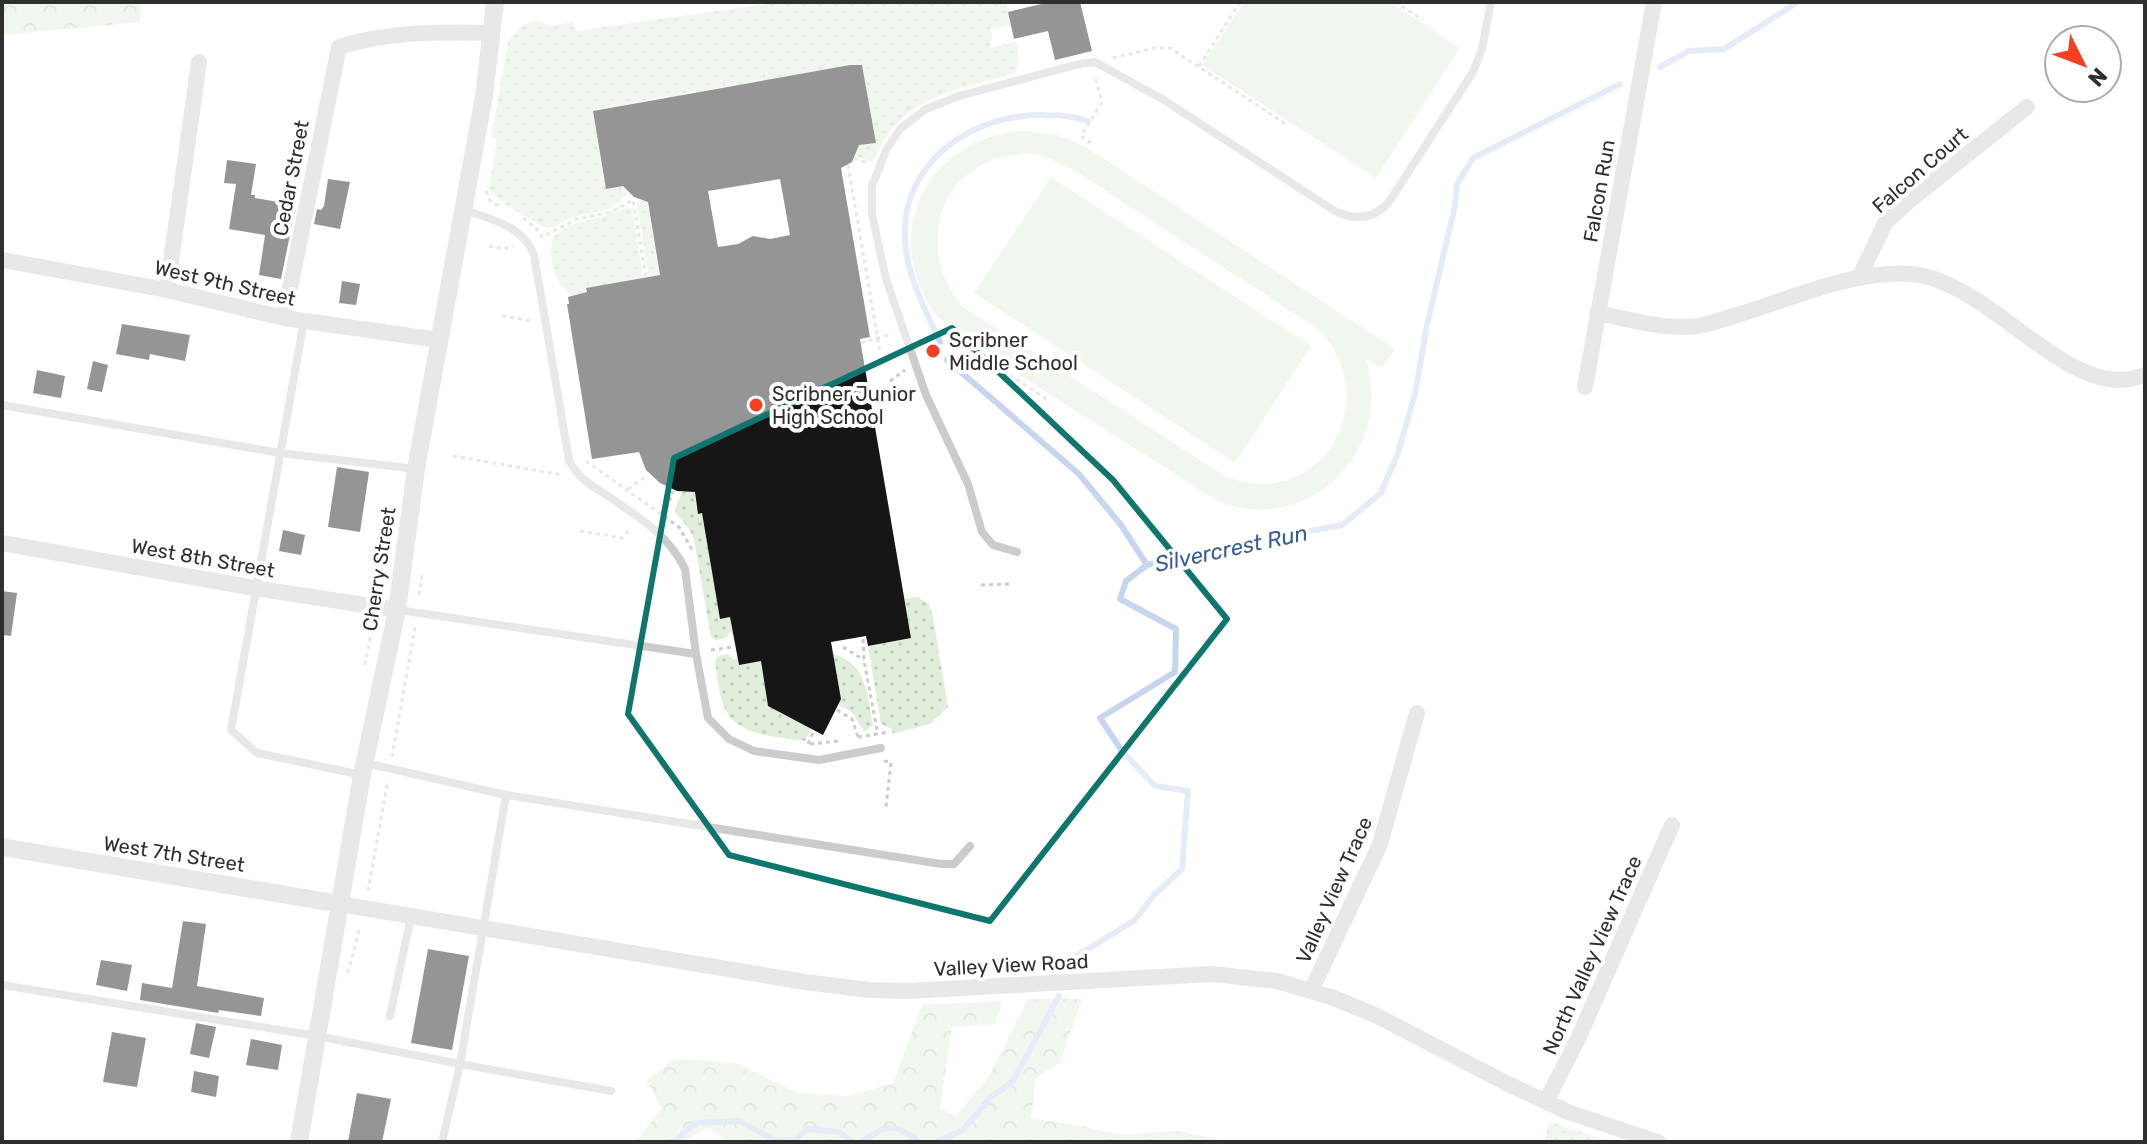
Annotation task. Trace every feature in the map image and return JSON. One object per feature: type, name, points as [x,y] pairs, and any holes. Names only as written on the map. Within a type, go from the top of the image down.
[{"type":"street","name":"Cherry Street","points":[[299,1142],[364,769],[397,610],[416,469],[484,96],[495,2]]},
{"type":"street","name":"Falcon Run","points":[[1585,387],[1654,2]]},
{"type":"street","name":"Cedar Street","points":[[284,318],[339,47],[360,40],[426,32],[492,33]]},
{"type":"street","points":[[167,290],[199,62]]},
{"type":"street","name":"Falcon Court","points":[[1859,278],[1885,223],[2027,107]]},
{"type":"street","name":"West 9th Street","points":[[2,260],[167,290],[284,318],[439,340]]},
{"type":"street","points":[[1597,313],[1689,327],[1859,278],[1909,273],[1941,281],[1994,310],[2056,355],[2087,373],[2122,380],[2145,375]]},
{"type":"street","name":"West 8th Street","points":[[2,543],[397,610]]},
{"type":"street","name":"Valley View Trace","points":[[1311,991],[1380,844],[1417,713]]},
{"type":"street","name":"North Valley View Trace","points":[[1546,1101],[1577,1041],[1672,825]]},
{"type":"street","name":"West 7th Street","points":[[2,847],[341,895]]},
{"type":"street","name":"Valley View Road","points":[[341,895],[364,908],[869,990],[934,990],[1212,974],[1244,976],[1311,991],[1377,1016],[1510,1085],[1600,1125],[1658,1142]]},
{"type":"lane","points":[[1017,552],[993,545],[982,532],[968,484],[926,395],[886,279],[872,214],[872,186],[887,148],[901,128],[935,104],[1092,62],[1164,100],[1333,210],[1352,218],[1364,217],[1380,211],[1389,202],[1467,81],[1482,49],[1491,2]]},
{"type":"lane","points":[[463,209],[506,226],[528,242],[534,255],[563,428],[573,469],[581,479],[638,517],[670,546],[685,569],[708,718],[729,739],[754,751],[819,760],[881,748]]},
{"type":"lane","points":[[304,321],[231,730],[257,753],[941,864],[954,864],[970,846]]},
{"type":"lane","points":[[2,405],[280,453],[416,469]]},
{"type":"lane","points":[[397,610],[696,654]]},
{"type":"lane","points":[[443,1138],[460,1064],[506,795]]},
{"type":"lane","points":[[390,1016],[411,915]]},
{"type":"lane","points":[[2,985],[317,1036],[611,1091]]},
{"type":"path","points":[[1198,67],[1240,2]]},
{"type":"path","points":[[1395,2],[1423,20]]},
{"type":"path","points":[[1091,143],[1081,136],[1102,102],[1092,62],[1163,47],[1170,48],[1286,124],[1288,121]]},
{"type":"path","points":[[1081,144],[1084,139]]},
{"type":"path","points":[[848,165],[880,352]]},
{"type":"path","points":[[486,182],[485,190],[491,202],[523,218],[542,237],[577,219],[611,212],[633,200],[646,277]]},
{"type":"path","points":[[502,316],[546,323]]},
{"type":"path","points":[[861,343],[903,330]]},
{"type":"path","points":[[956,340],[1048,400]]},
{"type":"path","points":[[453,456],[561,476],[588,462]]},
{"type":"path","points":[[628,489],[648,475]]},
{"type":"path","points":[[664,516],[673,491]]},
{"type":"path","points":[[580,531],[622,538],[648,504]]},
{"type":"path","points":[[981,585],[1012,584]]},
{"type":"path","points":[[863,639],[878,732]]},
{"type":"path","points":[[711,650],[733,647]]},
{"type":"path","points":[[843,647],[864,660]]},
{"type":"path","points":[[837,710],[852,719],[858,737]]},
{"type":"path","points":[[808,744],[813,733]]},
{"type":"path","points":[[886,807],[891,762]]},
{"type":"path","points":[[341,895],[369,890],[379,892]]},
{"type":"path","points":[[346,981],[369,890]]},
{"type":"highlighted area","points":[[952,328],[1113,480],[1227,619],[990,921],[729,855],[628,714],[674,458]]},
{"type":"green space","points":[[2,2],[140,2],[141,22],[2,35]]},
{"type":"green space","points":[[780,2],[1006,2],[1011,25],[991,28],[992,41],[989,42],[991,48],[1017,41],[1019,57],[1015,73],[950,91],[914,109],[898,122],[873,162],[855,156],[856,146],[876,142],[862,65],[849,65],[593,111],[603,180],[627,185],[629,192],[605,210],[545,227],[489,189],[497,139],[491,137],[508,43],[526,24],[537,21],[549,26],[574,22],[576,31]]},
{"type":"green space","points":[[1244,2],[1390,2],[1460,48],[1376,178],[1202,65]]},
{"type":"green space","points":[[1024,131],[1058,135],[1086,147],[1395,349],[1382,368],[1366,359],[1372,393],[1368,425],[1356,454],[1336,478],[1312,497],[1283,507],[1251,509],[1217,501],[962,338],[941,320],[931,308],[917,278],[911,248],[914,218],[924,191],[941,168],[963,149],[991,137]],"holes":[[[1027,153],[1043,156],[1072,169],[1318,329],[1338,357],[1346,387],[1344,417],[1333,443],[1314,465],[1289,479],[1259,484],[1225,476],[963,307],[941,268],[937,247],[938,226],[944,207],[954,189],[970,173],[990,161]]]},
{"type":"green space","points":[[1051,177],[1311,346],[1235,463],[974,293]]},
{"type":"green space","points":[[639,200],[647,201],[661,284],[650,282],[637,205]]},
{"type":"green space","points":[[629,207],[632,209],[643,278],[587,288],[587,292],[572,296],[566,292],[554,270],[551,253],[553,237],[570,225]]},
{"type":"green space","points":[[691,471],[698,513],[702,513],[720,618],[730,617],[733,635],[730,632],[726,638],[716,640],[711,637],[694,540],[674,511],[682,492],[688,491]]},
{"type":"green space","points":[[918,597],[929,604],[933,617],[948,707],[930,724],[893,734],[892,729],[881,724],[868,646],[911,638],[905,599]]},
{"type":"green space","points":[[728,654],[734,660],[737,657],[739,664],[761,661],[768,706],[811,728],[805,741],[757,733],[736,723],[728,715],[720,693],[715,660]]},
{"type":"green space","points":[[833,654],[853,665],[864,682],[873,725],[864,732],[852,712],[838,705],[841,699]]},
{"type":"green space","points":[[1028,999],[1082,999],[1060,1063],[1036,1078],[1031,1118],[1119,1135],[1178,1131],[1234,1142],[728,1142],[708,1127],[684,1142],[635,1142],[662,1108],[646,1080],[676,1059],[735,1063],[799,1093],[848,1096],[893,1083],[922,1005],[1003,1001],[995,1024],[952,1027],[940,1108],[956,1116],[989,1076]]},
{"type":"green space","points":[[1549,1122],[1612,1142],[1544,1142]]},
{"type":"building","points":[[1050,2],[1080,2],[1092,51],[1055,60],[1048,31],[1014,39],[1008,12]]},
{"type":"building","points":[[862,65],[876,143],[859,145],[852,162],[841,168],[870,337],[860,339],[911,638],[868,646],[866,636],[831,642],[841,699],[823,735],[768,706],[761,661],[739,665],[730,617],[720,619],[702,513],[698,514],[695,492],[677,491],[660,483],[646,470],[639,452],[592,459],[568,297],[587,292],[586,288],[660,275],[648,202],[634,197],[623,186],[606,189],[593,111]],"holes":[[[780,179],[790,235],[770,239],[753,236],[738,244],[718,247],[708,191]]]},
{"type":"building","points":[[227,160],[256,164],[251,195],[255,198],[296,205],[281,279],[259,275],[265,235],[229,229],[236,184],[224,183]]},
{"type":"building","points":[[328,179],[350,182],[340,229],[314,224],[317,209],[321,210],[324,206]]},
{"type":"building","points":[[342,281],[360,284],[356,305],[339,303]]},
{"type":"building","points":[[122,324],[190,335],[185,361],[150,354],[149,360],[116,354]]},
{"type":"building","points":[[93,361],[108,365],[102,392],[87,389]]},
{"type":"building","points":[[37,370],[65,376],[61,398],[33,393]]},
{"type":"building","points":[[337,467],[369,472],[360,532],[328,527]]},
{"type":"building","points":[[283,530],[305,535],[301,555],[279,551]]},
{"type":"building","points":[[2,591],[17,593],[11,636],[2,635]]},
{"type":"building","points":[[183,921],[206,924],[197,986],[264,998],[261,1016],[219,1010],[218,1013],[140,1000],[142,983],[172,988]]},
{"type":"building","points":[[428,949],[469,956],[452,1050],[411,1043]]},
{"type":"building","points":[[101,960],[132,965],[127,991],[96,985]]},
{"type":"building","points":[[196,1023],[216,1027],[209,1058],[190,1054]]},
{"type":"building","points":[[112,1032],[146,1038],[137,1087],[103,1082]]},
{"type":"building","points":[[251,1039],[282,1045],[278,1070],[246,1065]]},
{"type":"building","points":[[194,1071],[219,1076],[216,1097],[191,1092]]},
{"type":"building","points":[[357,1093],[391,1099],[382,1142],[348,1142]]},
{"type":"waterway","name":"Silvercrest Run","points":[[1660,67],[1689,51],[1724,49],[1798,2]]},
{"type":"waterway","name":"Silvercrest Run","points":[[1072,969],[1075,957],[1135,920],[1154,895],[1182,869],[1188,791],[1155,786],[1122,751],[1100,718],[1175,672],[1176,629],[1120,599],[1126,581],[1147,565],[1213,549],[1342,525],[1381,493],[1398,453],[1415,394],[1457,184],[1473,158],[1620,84]]},
{"type":"waterway","points":[[940,342],[910,271],[905,241],[910,200],[920,178],[934,158],[952,143],[996,121],[1045,115],[1088,121]]},
{"type":"waterway","points":[[947,360],[1079,474],[1121,525],[1147,565]]},
{"type":"waterway","name":"Silvercrest Run","points":[[936,1142],[963,1130],[991,1097],[1013,1081],[1059,996]]},
{"type":"waterway","name":"Silvercrest Run","points":[[675,1142],[694,1123],[740,1121],[776,1141],[795,1140],[807,1129],[839,1132],[853,1142]]},
{"type":"waterway","name":"Silvercrest Run","points":[[861,1142],[891,1128],[897,1128],[920,1142]]},
{"type":"place","name":"Scribner Middle School","points":[[933,351]]},
{"type":"place","name":"Scribner Junior High School","points":[[756,405]]}]
